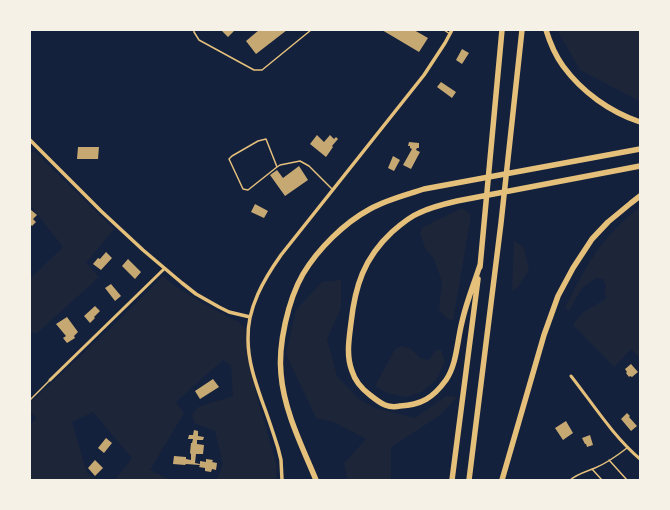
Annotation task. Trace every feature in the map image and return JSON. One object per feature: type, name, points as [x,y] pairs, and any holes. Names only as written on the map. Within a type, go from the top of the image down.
[{"type":"highway","points":[[452,480],[480,264],[502,30]]},
{"type":"highway","points":[[469,480],[501,223],[522,30]]},
{"type":"highway","points":[[546,30],[550,42],[563,66],[577,82],[600,103],[616,112],[640,122]]},
{"type":"highway","points":[[316,480],[295,430],[287,406],[281,373],[281,353],[287,316],[295,292],[303,274],[332,237],[370,209],[406,194],[457,182],[640,149]]},
{"type":"highway","points":[[480,264],[462,322],[450,373],[440,388],[424,401],[406,406],[387,406],[373,398],[360,386],[353,375],[349,360],[348,354],[352,317],[358,284],[363,270],[374,252],[401,224],[418,213],[435,206],[640,166]]},
{"type":"highway","points":[[502,480],[544,334],[558,296],[573,268],[592,239],[608,222],[640,196]]},
{"type":"street","points":[[282,480],[281,460],[278,448],[253,375],[250,361],[248,338],[250,317],[255,302],[271,269],[281,255],[424,75],[445,44],[451,32]]},
{"type":"street","points":[[30,140],[32,145],[101,211],[182,284],[209,302],[229,312],[250,317]]},
{"type":"street","points":[[50,380],[164,269]]},
{"type":"street","points":[[571,376],[609,426],[628,448],[640,459]]},
{"type":"lane","points":[[194,30],[199,40],[254,70],[262,70],[311,30]]},
{"type":"lane","points":[[444,30],[451,32]]},
{"type":"lane","points":[[277,167],[266,139],[258,141],[229,159],[243,189],[248,190],[280,165],[300,161],[309,166],[332,190]]},
{"type":"lane","points":[[30,400],[50,380]]},
{"type":"lane","points":[[570,480],[583,471],[592,469],[602,464],[628,448]]},
{"type":"lane","points":[[609,460],[627,480]]},
{"type":"lane","points":[[592,469],[602,480]]},
{"type":"shaded area","points":[[557,30],[640,30],[640,101],[580,70]]},
{"type":"shaded area","points":[[34,151],[114,229],[86,263],[99,277],[36,334],[30,331],[30,279],[63,247],[30,205],[30,155]]},
{"type":"shaded area","points":[[640,207],[640,358],[631,349],[614,367],[573,325],[582,313],[607,298],[604,294],[606,287],[603,279],[596,278],[582,288],[569,311],[565,308],[601,245],[617,227]]},
{"type":"shaded area","points":[[462,208],[471,215],[453,321],[444,316],[439,309],[442,282],[434,259],[425,248],[420,233],[423,227]]},
{"type":"shaded area","points":[[514,240],[524,248],[529,270],[518,287],[512,291]]},
{"type":"shaded area","points":[[163,276],[175,286],[209,307],[239,322],[245,330],[256,394],[277,466],[276,480],[217,480],[223,464],[215,431],[194,423],[192,414],[198,407],[233,396],[231,365],[223,360],[176,402],[184,413],[150,470],[171,480],[115,480],[132,458],[93,412],[72,422],[87,473],[97,480],[30,480],[30,425],[36,418],[30,411],[30,403],[121,318]]},
{"type":"shaded area","points":[[341,280],[341,308],[327,339],[337,376],[359,399],[375,408],[415,418],[446,396],[457,397],[439,416],[391,447],[391,480],[348,480],[344,463],[366,439],[334,422],[316,418],[286,354],[296,310],[322,282]]},
{"type":"shaded area","points":[[402,346],[411,349],[420,358],[429,360],[436,350],[441,350],[445,361],[436,380],[422,392],[406,397],[387,393],[375,386],[395,349]]},
{"type":"building","points":[[221,30],[235,30],[228,37]]},
{"type":"building","points":[[259,30],[287,30],[256,54],[246,41]]},
{"type":"building","points":[[382,30],[414,30],[428,38],[419,52]]},
{"type":"building","points":[[462,49],[469,53],[462,64],[456,60]]},
{"type":"building","points":[[441,82],[456,92],[452,98],[437,87]]},
{"type":"building","points":[[317,135],[324,142],[330,135],[334,139],[336,137],[338,139],[326,157],[310,144]]},
{"type":"building","points":[[409,142],[419,143],[419,148],[416,150],[420,152],[411,169],[403,165],[412,149],[408,146]]},
{"type":"building","points":[[78,147],[99,147],[98,159],[77,159]]},
{"type":"building","points":[[393,156],[400,160],[394,171],[388,168]]},
{"type":"building","points":[[299,166],[308,180],[285,196],[270,175],[277,170],[283,178]]},
{"type":"building","points":[[255,204],[268,211],[264,218],[251,212]]},
{"type":"building","points":[[30,209],[37,215],[33,219],[36,222],[32,226],[30,224]]},
{"type":"building","points":[[106,252],[112,258],[101,270],[93,264]]},
{"type":"building","points":[[128,259],[141,272],[135,279],[122,266]]},
{"type":"building","points":[[111,284],[121,296],[115,301],[105,288]]},
{"type":"building","points":[[95,306],[100,311],[90,323],[84,316]]},
{"type":"building","points":[[67,317],[78,332],[74,336],[75,338],[67,343],[63,338],[66,336],[56,324]]},
{"type":"building","points":[[631,364],[638,372],[632,377],[629,377],[625,369]]},
{"type":"building","points":[[213,379],[219,387],[200,399],[195,391]]},
{"type":"building","points":[[627,413],[637,426],[631,431],[621,419]]},
{"type":"building","points":[[566,421],[573,433],[563,440],[555,428]]},
{"type":"building","points":[[194,430],[198,431],[198,436],[204,437],[203,440],[197,440],[197,444],[204,445],[203,454],[196,454],[195,463],[200,464],[200,461],[206,462],[206,459],[213,460],[212,462],[217,463],[216,470],[212,469],[211,472],[205,471],[205,468],[199,467],[200,465],[173,464],[174,456],[186,457],[186,459],[191,460],[190,453],[193,439],[188,439],[189,435],[193,435]]},
{"type":"building","points":[[590,435],[593,445],[587,447],[582,438]]},
{"type":"building","points":[[106,438],[112,443],[104,453],[98,448]]},
{"type":"building","points":[[95,460],[103,468],[95,476],[88,468]]}]
